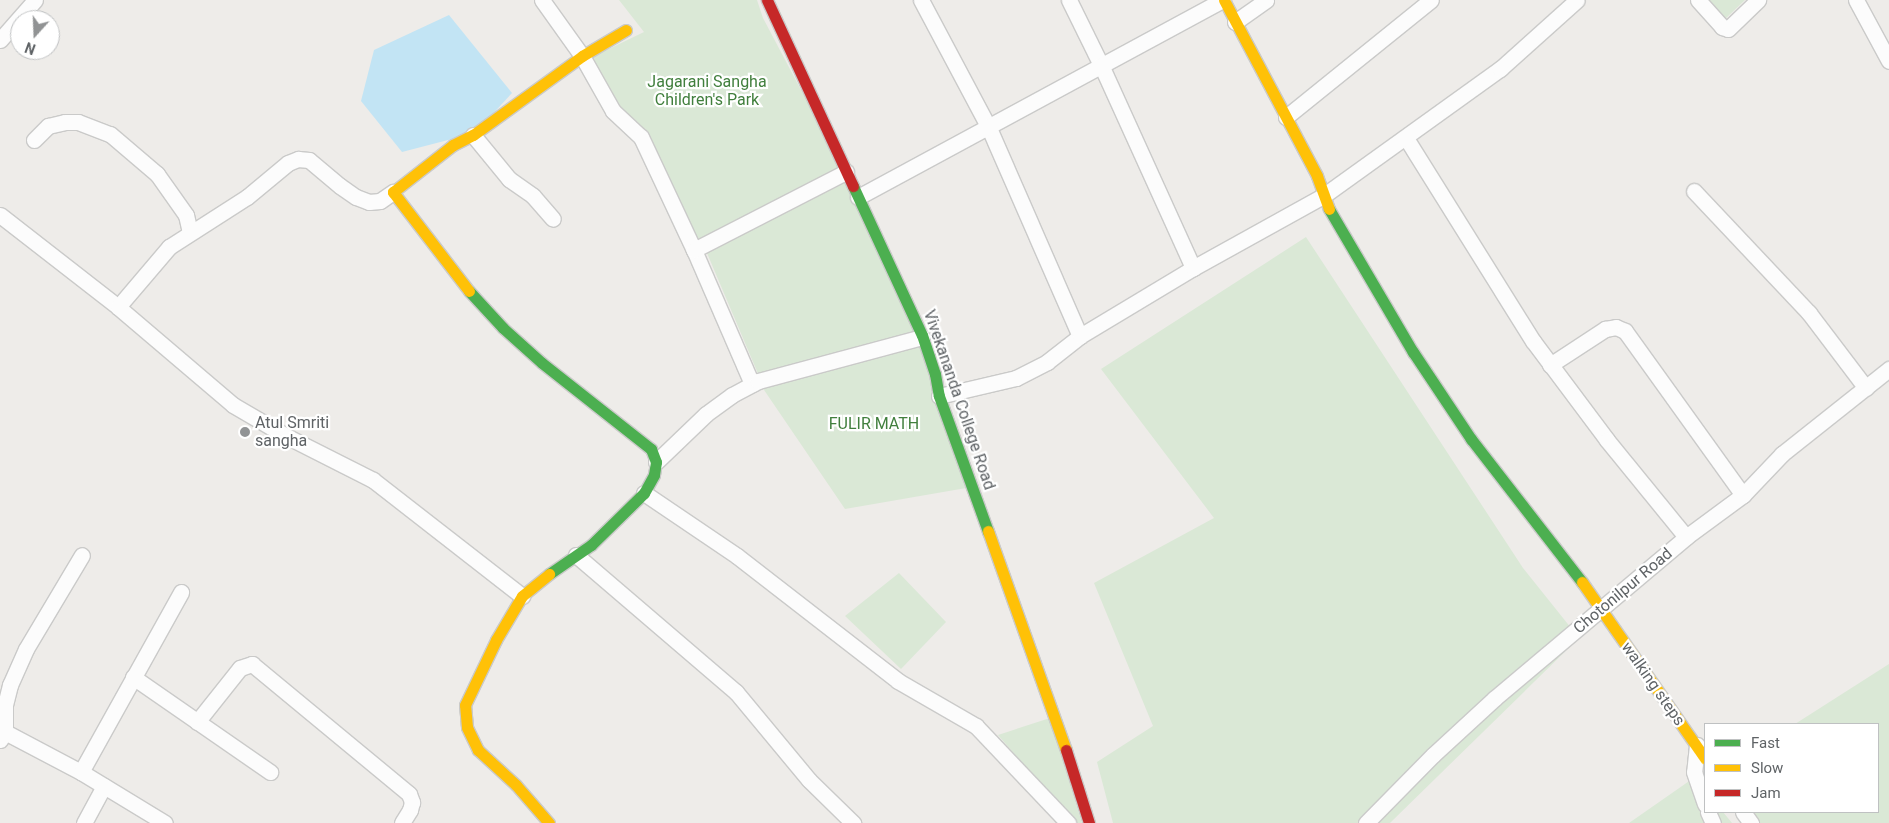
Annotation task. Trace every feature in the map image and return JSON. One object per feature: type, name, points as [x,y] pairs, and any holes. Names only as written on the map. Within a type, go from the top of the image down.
[{"type":"street","points":[[0,40],[34,0]]},
{"type":"street","points":[[542,0],[582,56],[613,111],[641,137],[694,250],[752,384]]},
{"type":"street","name":"Vivekananda College Road","points":[[767,0],[922,337],[935,374],[940,396],[1078,782],[1089,823]]},
{"type":"street","points":[[922,0],[989,128],[1080,336]]},
{"type":"street","points":[[1069,0],[1101,65],[1193,268]]},
{"type":"street","points":[[858,197],[1224,0]]},
{"type":"street","name":"walking steps","points":[[1224,0],[1317,176],[1332,218],[1435,386],[1471,439],[1585,586],[1701,751]]},
{"type":"street","points":[[1235,22],[1266,0]]},
{"type":"street","points":[[1286,116],[1431,0]]},
{"type":"street","points":[[940,396],[1016,378],[1047,362],[1080,336],[1193,268],[1323,196],[1500,69],[1577,0]]},
{"type":"street","points":[[1698,0],[1722,27],[1728,29],[1758,0]]},
{"type":"street","points":[[1856,0],[1889,61]]},
{"type":"street","points":[[118,307],[170,247],[247,197],[288,163],[298,159],[309,160],[356,197],[369,202],[380,201],[453,145],[473,135],[582,56],[626,30]]},
{"type":"street","points":[[34,140],[48,126],[65,122],[78,122],[110,134],[157,174],[186,215],[190,233]]},
{"type":"street","points":[[473,135],[509,179],[533,196],[553,219]]},
{"type":"street","points":[[1406,138],[1440,190],[1506,302],[1550,365],[1607,440],[1686,537]]},
{"type":"street","points":[[694,250],[846,172]]},
{"type":"street","points":[[1694,191],[1809,313],[1866,388]]},
{"type":"street","points":[[393,192],[461,283],[503,328],[542,363],[651,449],[656,462],[654,475],[644,493],[591,545],[537,582],[522,596],[496,640],[465,705],[467,727],[478,750],[516,785],[549,823]]},
{"type":"street","points":[[0,216],[118,307],[233,405],[288,437],[373,480],[522,596]]},
{"type":"street","points":[[1550,365],[1604,329],[1616,327],[1626,331],[1743,495]]},
{"type":"street","points":[[656,462],[706,414],[732,395],[752,384],[922,337]]},
{"type":"street","name":"Chotonilpur Road","points":[[1366,823],[1440,748],[1495,698],[1686,537],[1743,495],[1782,454],[1889,369]]},
{"type":"street","points":[[644,493],[738,556],[838,637],[898,681],[976,726],[1068,823]]},
{"type":"street","points":[[82,555],[26,649],[10,685],[5,705],[2,736],[80,772],[165,823]]},
{"type":"street","points":[[576,555],[736,692],[790,759],[852,823]]},
{"type":"street","points":[[80,772],[181,592]]},
{"type":"street","points":[[197,722],[240,668],[252,664],[409,794],[412,802],[410,810],[402,823]]},
{"type":"street","points":[[133,677],[270,772]]},
{"type":"street","points":[[1701,751],[1694,772],[1704,801]]},
{"type":"street","points":[[84,823],[104,786]]},
{"type":"green space","points":[[619,0],[757,0],[763,18],[849,181],[922,337],[972,487],[845,509],[758,381],[759,376],[707,253],[590,58],[644,32]]},
{"type":"green space","points":[[1708,0],[1745,0],[1725,19]]},
{"type":"green space","points":[[1306,237],[1523,568],[1579,638],[1390,823],[1113,823],[1097,762],[1153,726],[1094,583],[1214,518],[1101,369]]},
{"type":"green space","points":[[899,573],[946,622],[901,669],[845,616]]},
{"type":"green space","points":[[1889,664],[1889,823],[1753,823],[1746,813],[1879,813],[1879,723],[1797,723]]},
{"type":"green space","points":[[1050,718],[1082,823],[1076,823],[1059,806],[998,735]]},
{"type":"green space","points":[[1695,777],[1704,813],[1724,813],[1732,823],[1629,823]]},
{"type":"water","points":[[449,15],[512,93],[475,133],[402,152],[361,101],[374,50]]},
{"type":"traffic: fast","points":[[853,186],[922,335],[935,374],[939,396],[988,531]]},
{"type":"traffic: fast","points":[[1329,209],[1413,352],[1471,439],[1582,582]]},
{"type":"traffic: fast","points":[[469,291],[503,328],[542,363],[651,449],[656,462],[654,475],[644,493],[591,545],[549,574]]},
{"type":"traffic: slow","points":[[1224,0],[1317,176],[1329,209]]},
{"type":"traffic: slow","points":[[469,291],[393,192],[453,145],[473,135],[582,56],[626,30]]},
{"type":"traffic: slow","points":[[988,531],[1066,750]]},
{"type":"traffic: slow","points":[[549,574],[522,596],[496,640],[465,705],[467,727],[478,750],[516,785],[549,823]]},
{"type":"traffic: slow","points":[[1582,582],[1704,757]]},
{"type":"traffic: jam","points":[[767,0],[853,186]]},
{"type":"traffic: jam","points":[[1066,750],[1089,823]]},
{"type":"place","name":"Atul Smriti sangha","points":[[245,432]]},
{"type":"park label","name":"Jagarani Sangha Children's Park","points":[[707,91]]},
{"type":"park label","name":"FULIR MATH","points":[[874,424]]}]
